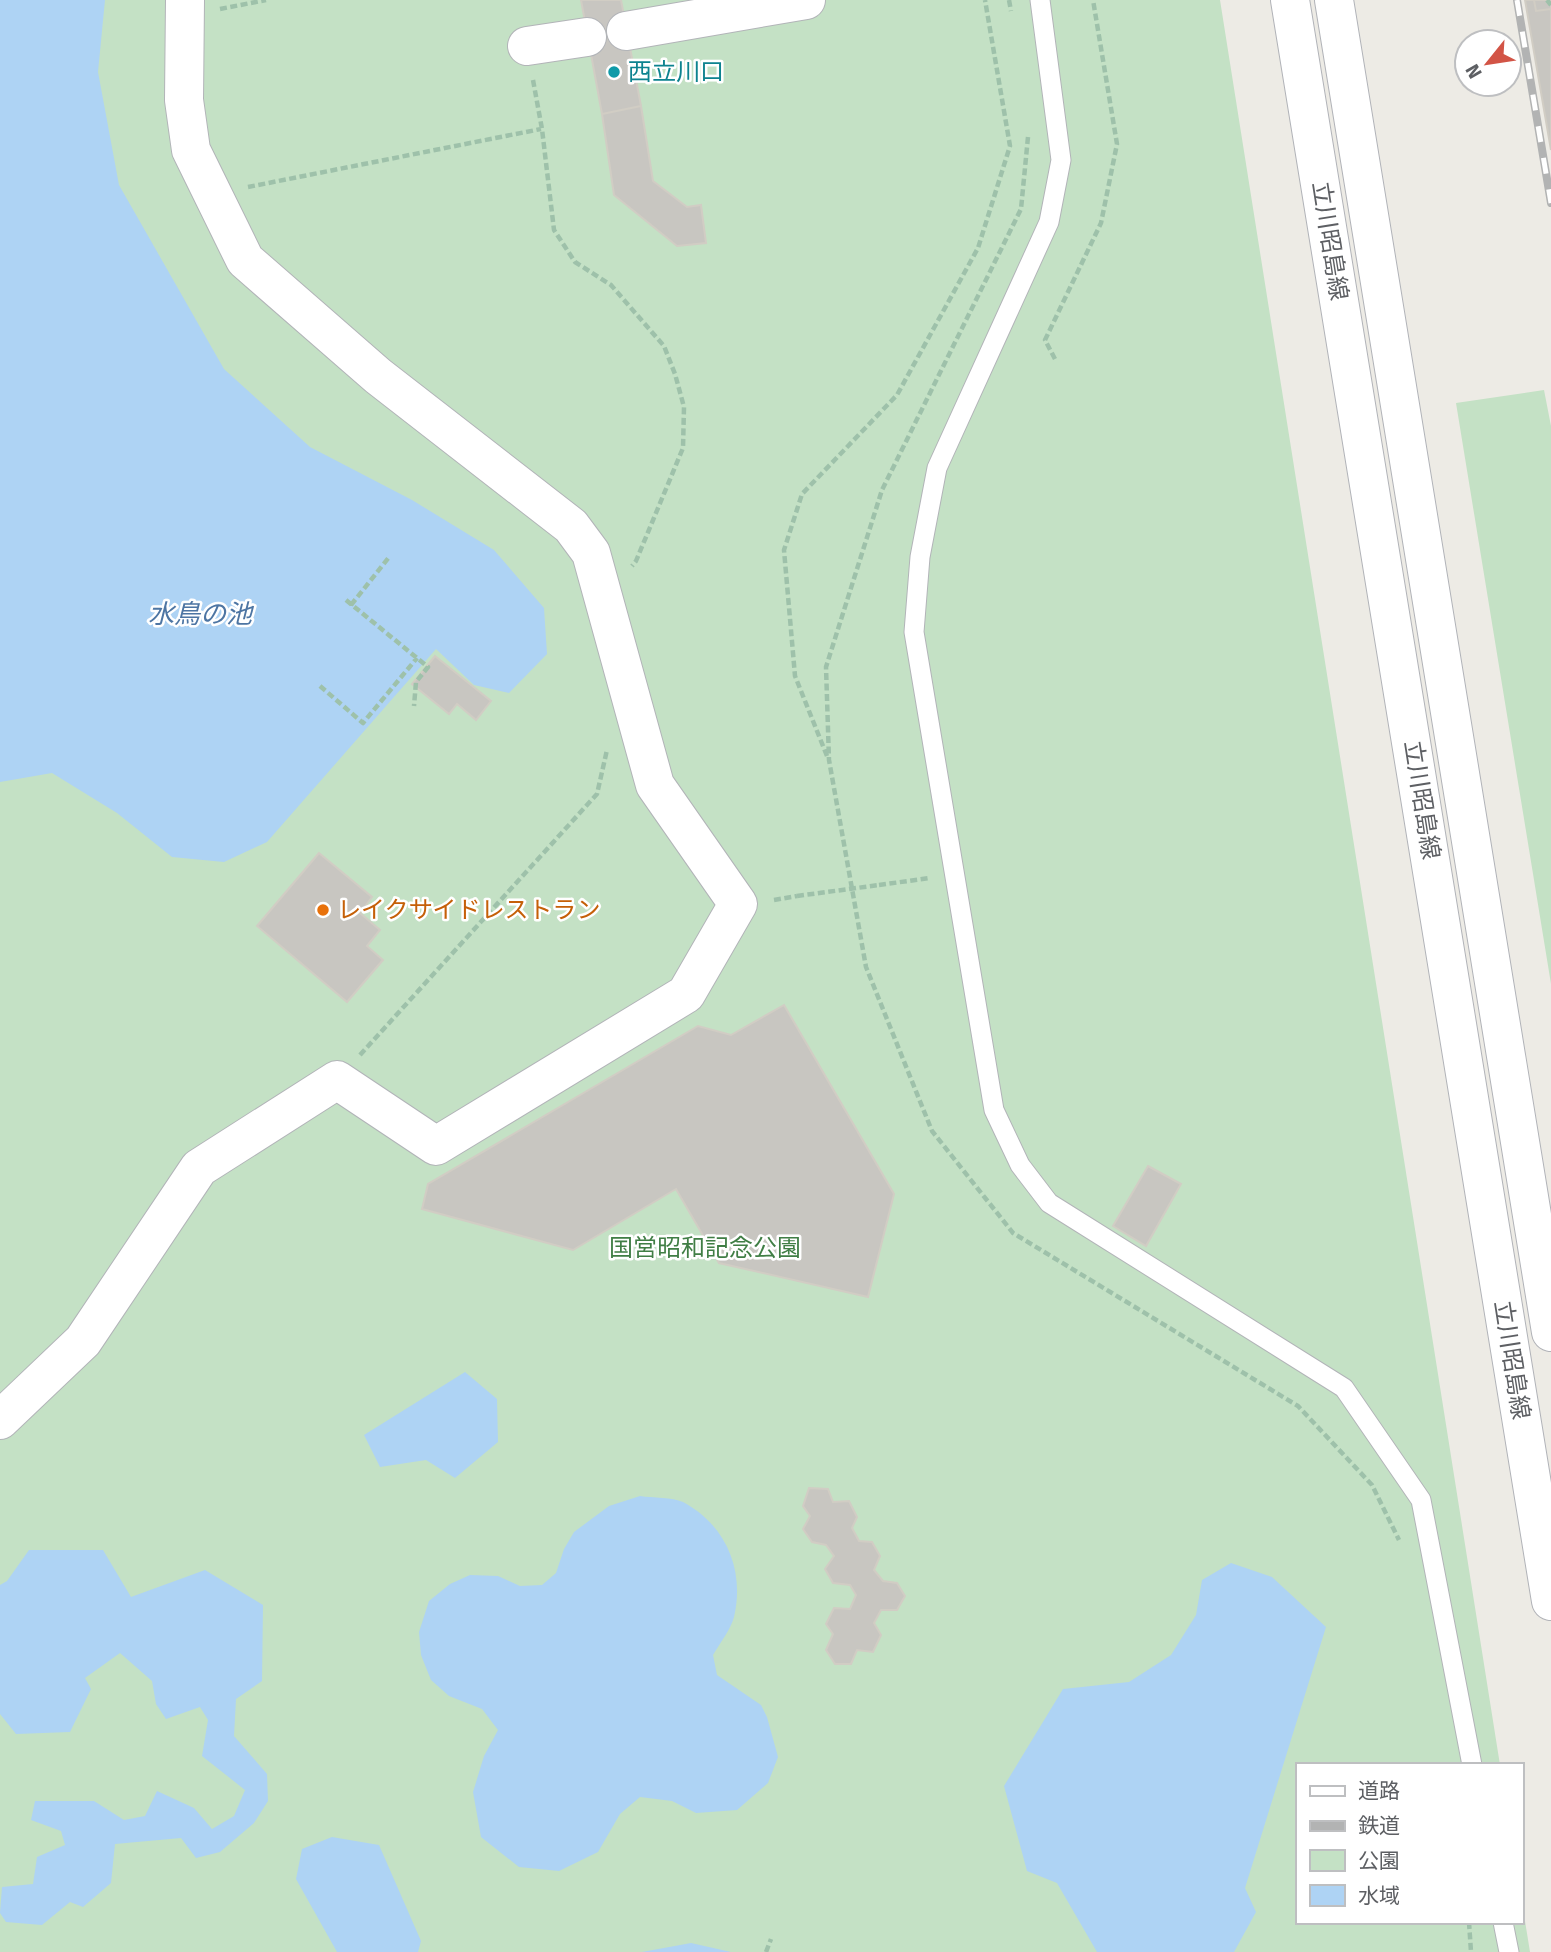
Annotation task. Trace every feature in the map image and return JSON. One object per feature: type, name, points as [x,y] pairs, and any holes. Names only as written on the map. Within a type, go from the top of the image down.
[{"type":"main road","points":[[626,31],[806,0]]},
{"type":"main road","name":"立川昭島線","points":[[1290,0],[1551,1601]]},
{"type":"main road","name":"立川昭島線","points":[[1335,0],[1551,1332]]},
{"type":"main road","points":[[0,1420],[83,1341],[199,1168],[337,1080],[436,1146],[686,994],[738,904],[655,785],[591,553],[571,526],[378,376],[244,260],[191,150],[184,100],[184,8]]},
{"type":"main road","points":[[527,46],[587,37]]},
{"type":"lane","points":[[1040,0],[1061,160],[1048,222],[937,468],[920,557],[914,632],[994,1111],[1020,1165],[1049,1203],[1344,1388],[1421,1500],[1472,1763]]},
{"type":"lane","points":[[1500,1286],[1542,1279]]},
{"type":"lane","points":[[1503,1924],[1509,1952]]},
{"type":"path","points":[[184,8],[266,0]]},
{"type":"path","points":[[985,0],[1010,146],[978,248],[897,395],[802,494],[784,550],[795,676],[829,760],[826,667],[882,490],[1021,209],[1030,124]]},
{"type":"path","points":[[1009,0],[1011,12]]},
{"type":"path","points":[[1055,359],[1045,340],[1101,223],[1117,144],[1093,0]]},
{"type":"path","points":[[1547,0],[1551,5]]},
{"type":"path","points":[[527,46],[542,129],[554,230],[575,262],[611,285],[664,346],[684,407],[683,448],[636,561],[603,594]]},
{"type":"path","points":[[212,193],[542,129]]},
{"type":"path","points":[[351,605],[390,556]]},
{"type":"path","points":[[346,600],[428,667],[416,682],[414,706]]},
{"type":"path","points":[[320,686],[363,723],[417,658]]},
{"type":"path","points":[[337,1080],[597,793],[609,739]]},
{"type":"path","points":[[797,897],[955,875]]},
{"type":"path","points":[[1469,1924],[1471,1952]]},
{"type":"path","points":[[766,1952],[771,1939]]},
{"type":"green space","name":"国営昭和記念公園","points":[[0,0],[1220,0],[1500,1763],[1296,1763],[1296,1924],[1523,1924],[1523,1908],[1530,1952],[0,1952]]},
{"type":"green space","points":[[1544,390],[1551,426],[1551,984],[1456,403]]},
{"type":"water","name":"水鳥の池","points":[[0,0],[105,0],[98,72],[119,185],[224,369],[310,447],[412,500],[494,550],[544,608],[547,654],[509,693],[474,685],[436,649],[267,842],[224,862],[172,857],[117,813],[52,773],[0,782]]},
{"type":"water","points":[[465,1372],[497,1399],[498,1442],[455,1478],[426,1460],[380,1467],[364,1435]]},
{"type":"water","points":[[640,1496],[683,1502],[711,1523],[729,1550],[737,1582],[737,1600],[733,1622],[713,1655],[717,1675],[761,1705],[778,1757],[768,1783],[737,1810],[696,1813],[672,1801],[640,1797],[620,1814],[598,1852],[559,1871],[519,1867],[481,1837],[473,1792],[484,1756],[498,1730],[482,1709],[449,1696],[431,1680],[421,1655],[419,1632],[429,1601],[450,1584],[470,1575],[498,1576],[520,1586],[542,1585],[556,1573],[564,1549],[574,1532],[609,1506]]},
{"type":"water","points":[[29,1550],[103,1550],[131,1597],[205,1570],[263,1605],[262,1681],[236,1699],[234,1736],[267,1774],[268,1801],[254,1823],[220,1852],[196,1858],[181,1838],[115,1844],[111,1883],[83,1907],[70,1902],[42,1925],[6,1922],[0,1913],[2,1887],[33,1884],[37,1857],[65,1845],[61,1831],[31,1820],[35,1801],[94,1801],[124,1820],[145,1816],[157,1791],[194,1808],[212,1829],[234,1816],[245,1790],[202,1756],[208,1720],[200,1707],[166,1719],[156,1704],[152,1681],[120,1653],[85,1678],[91,1689],[70,1732],[16,1734],[0,1714],[0,1585],[7,1581]]},
{"type":"water","points":[[1231,1563],[1272,1577],[1326,1627],[1245,1888],[1256,1912],[1234,1952],[1097,1952],[1057,1883],[1027,1871],[1004,1786],[1063,1689],[1129,1682],[1171,1655],[1196,1615],[1202,1580]]},
{"type":"water","points":[[332,1837],[379,1845],[421,1941],[418,1952],[337,1952],[296,1879],[302,1849]]},
{"type":"water","points":[[691,1943],[731,1952],[642,1952]]},
{"type":"building","name":"西立川口","points":[[581,0],[621,0],[641,106],[602,114]]},
{"type":"building","points":[[1525,0],[1534,0],[1536,11],[1551,9],[1551,150]]},
{"type":"building","points":[[1534,0],[1551,0],[1551,9],[1536,11]]},
{"type":"building","points":[[641,106],[653,181],[687,207],[701,205],[706,243],[677,246],[614,195],[602,114]]},
{"type":"building","points":[[435,656],[491,701],[476,720],[457,704],[449,714],[412,684]]},
{"type":"building","points":[[319,853],[372,897],[360,913],[380,930],[367,946],[383,960],[347,1002],[257,926]]},
{"type":"building","points":[[784,1005],[894,1194],[868,1297],[719,1263],[676,1189],[573,1250],[422,1209],[428,1184],[698,1026],[731,1035]]},
{"type":"building","points":[[1148,1166],[1181,1184],[1146,1246],[1113,1226]]},
{"type":"building","points":[[809,1488],[828,1489],[833,1502],[849,1501],[857,1517],[852,1528],[859,1541],[872,1542],[880,1556],[874,1570],[883,1581],[897,1583],[905,1596],[897,1610],[881,1610],[874,1623],[881,1635],[873,1652],[857,1650],[851,1664],[835,1664],[826,1650],[833,1634],[826,1624],[834,1608],[850,1609],[856,1595],[850,1585],[833,1583],[825,1569],[834,1556],[826,1545],[812,1542],[803,1529],[810,1516],[803,1506]]},
{"type":"railway","points":[[1517,0],[1551,203]]},
{"type":"place","name":"西立川口","points":[[614,72]]},
{"type":"place","name":"レイクサイドレストラン","points":[[323,910]]}]
